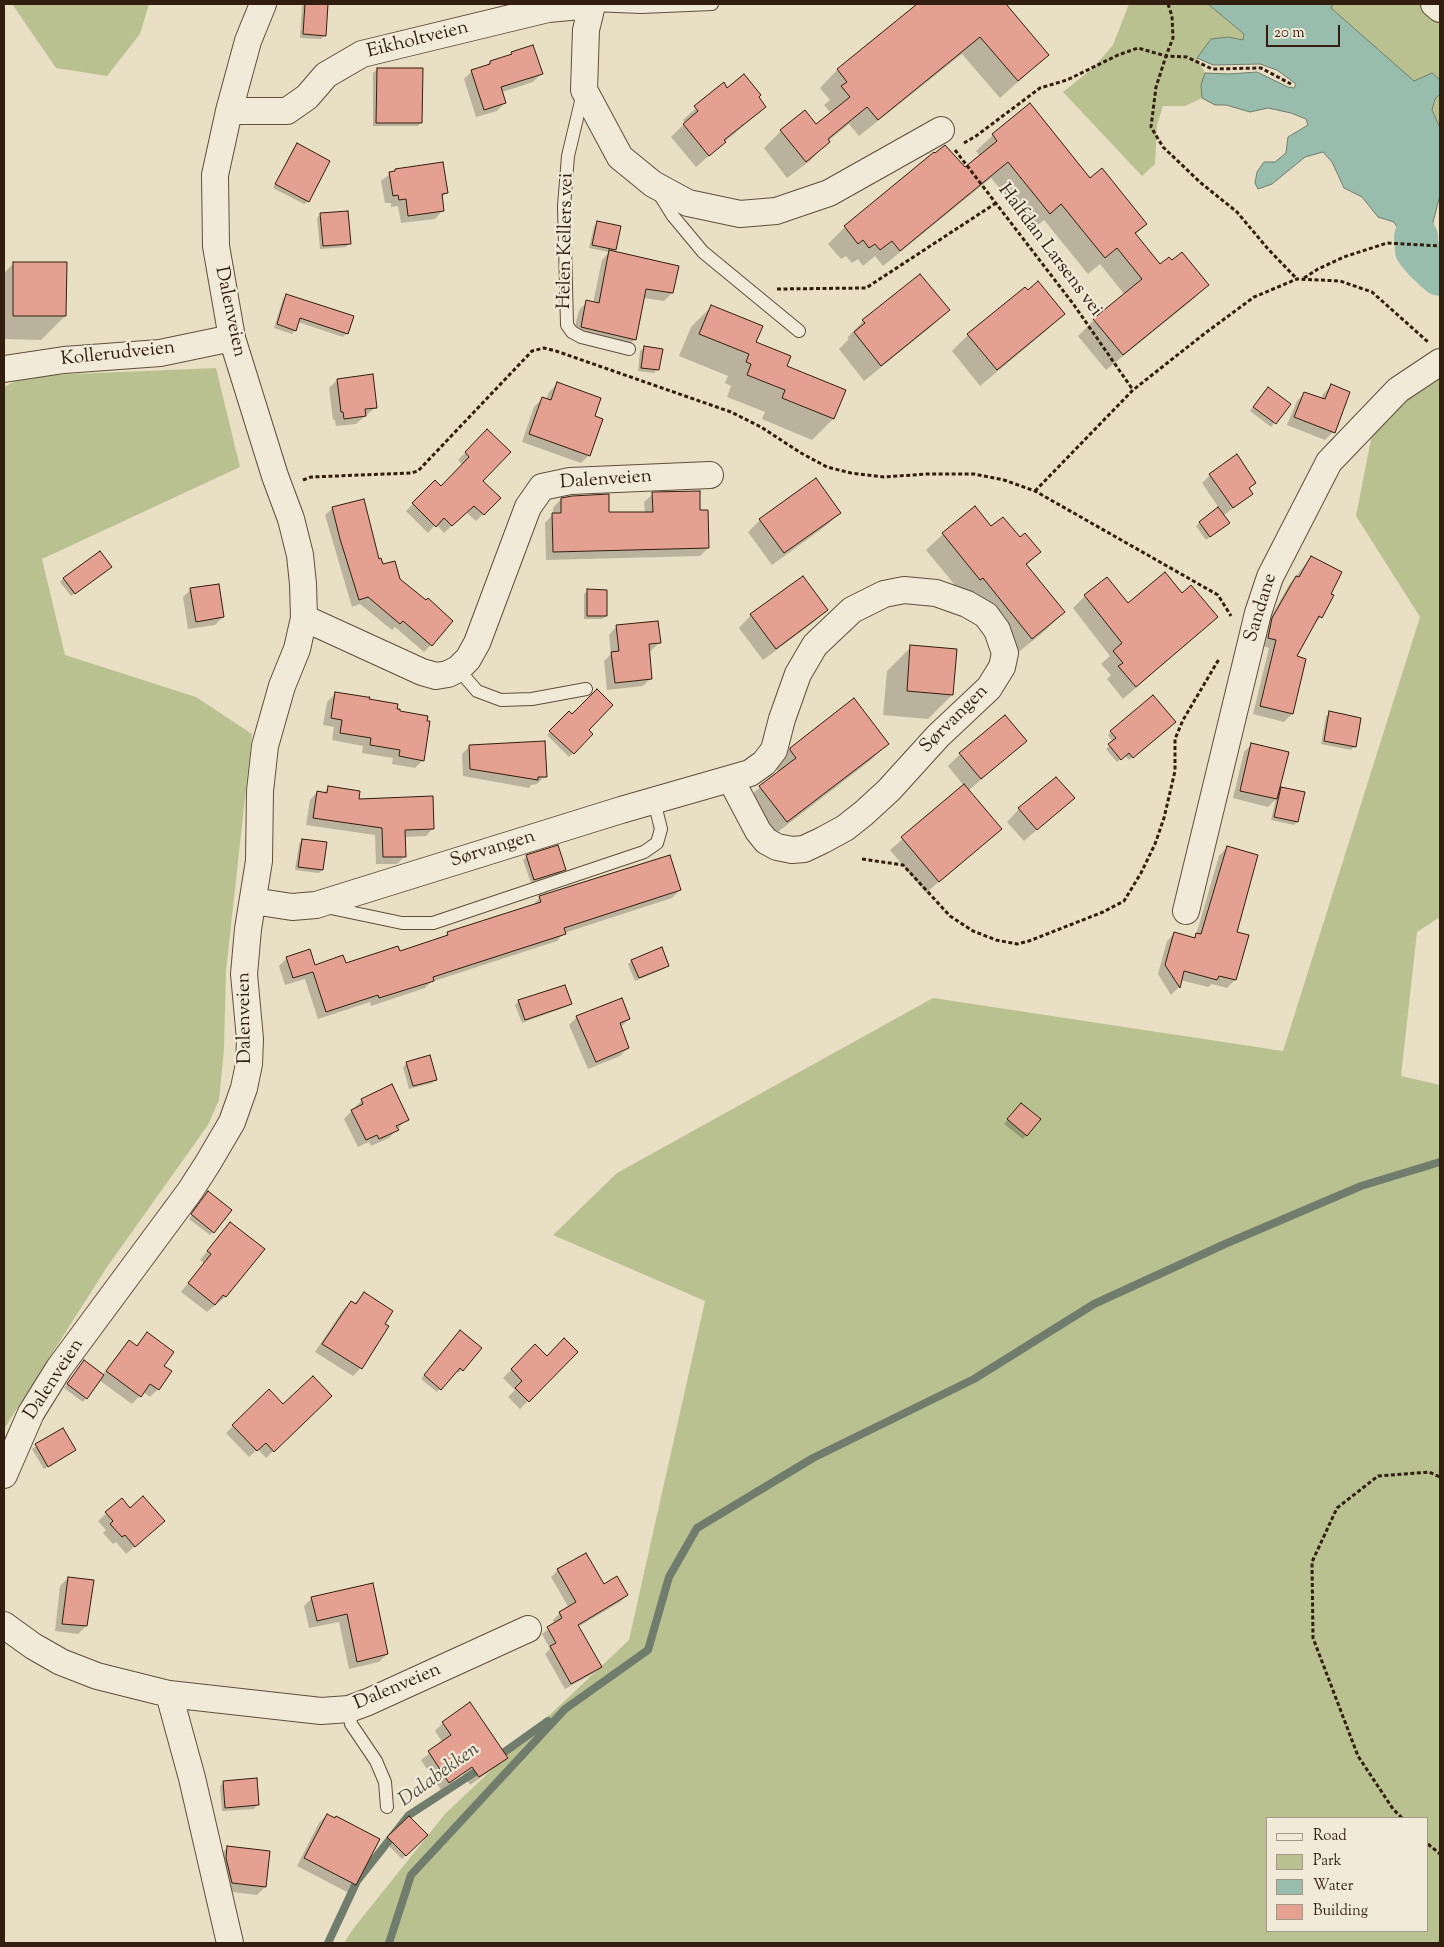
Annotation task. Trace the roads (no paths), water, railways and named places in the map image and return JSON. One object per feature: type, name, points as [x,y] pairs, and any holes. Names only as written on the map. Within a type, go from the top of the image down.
[{"type":"street","name":"Dalenveien","points":[[4,1475],[31,1413],[59,1368],[190,1192],[232,1122],[244,1088],[249,1064],[250,1039],[244,974],[248,929],[259,861],[260,791],[264,746],[279,694],[297,649],[304,618],[300,555],[291,519],[275,476],[232,338],[216,246],[216,175],[229,111],[248,42],[263,4]]},
{"type":"street","points":[[1434,4],[1440,9]]},
{"type":"street","name":"Eikholtveien","points":[[229,111],[287,111],[307,97],[326,75],[362,54],[548,9],[592,5]]},
{"type":"street","name":"Helen Kellers vei","points":[[592,5],[586,30],[584,90],[620,158],[653,184],[688,203],[740,214],[776,210],[829,193],[948,139]]},
{"type":"street","name":"Kollerudveien","points":[[4,369],[64,360],[160,353],[232,338]]},
{"type":"street","name":"Sandane","points":[[1186,911],[1258,614],[1270,577],[1328,462],[1398,390],[1437,355]]},
{"type":"street","name":"Dalenveien","points":[[458,669],[468,659],[477,643],[528,507],[542,487],[570,481],[710,475]]},
{"type":"street","name":"Sørvangen","points":[[254,901],[292,907],[316,905],[750,773],[764,763],[774,750],[782,719],[798,674],[815,645],[852,610],[884,594],[904,590],[936,593],[967,604],[986,615],[997,630],[1005,653],[1002,667],[989,688],[938,736],[889,790],[864,813],[830,836],[804,849],[792,850],[777,847],[766,841],[758,831],[731,780]]},
{"type":"street","points":[[304,618],[422,672],[436,676],[448,674],[458,669]]},
{"type":"street","name":"Dalenveien","points":[[4,1625],[33,1646],[62,1662],[98,1676],[169,1694],[320,1711],[349,1709],[408,1686],[528,1629]]},
{"type":"street","points":[[169,1694],[192,1778],[230,1943]]},
{"type":"lane","points":[[592,5],[641,7],[712,4]]},
{"type":"lane","name":"Helen Kellers vei","points":[[584,90],[568,156],[564,206],[567,325],[572,332],[580,336],[629,349]]},
{"type":"lane","points":[[653,184],[673,216],[702,252],[750,289],[799,331]]},
{"type":"lane","points":[[458,669],[477,691],[501,700],[532,699],[586,689]]},
{"type":"lane","points":[[316,905],[402,923],[433,923],[644,852],[657,842],[662,829],[654,801]]},
{"type":"lane","points":[[349,1709],[351,1724],[376,1761],[385,1782],[387,1807]]},
{"type":"water","points":[[1208,4],[1333,4],[1331,8],[1414,81],[1432,73],[1440,80],[1440,94],[1435,99],[1432,110],[1440,128],[1440,195],[1429,238],[1403,236],[1394,222],[1378,217],[1362,197],[1344,188],[1332,162],[1323,152],[1305,157],[1272,184],[1258,189],[1255,183],[1257,172],[1264,162],[1275,162],[1286,153],[1288,137],[1308,125],[1306,119],[1291,113],[1268,108],[1250,112],[1226,105],[1215,105],[1202,98],[1201,85],[1205,73],[1257,72],[1288,87],[1294,88],[1296,84],[1277,70],[1260,64],[1213,65],[1197,58],[1211,39],[1228,37],[1243,40],[1244,34]]},
{"type":"waterway","points":[[1416,237],[1417,250],[1440,274]]},
{"type":"waterway","points":[[389,1943],[411,1875],[565,1709],[648,1650],[669,1577],[697,1528],[813,1458],[974,1379],[1094,1304],[1225,1244],[1361,1186],[1440,1162]]},
{"type":"waterway","name":"Dalabekken","points":[[496,1758],[548,1721]]},
{"type":"waterway","name":"Dalabekken","points":[[328,1943],[357,1881],[409,1815],[483,1767]]}]
